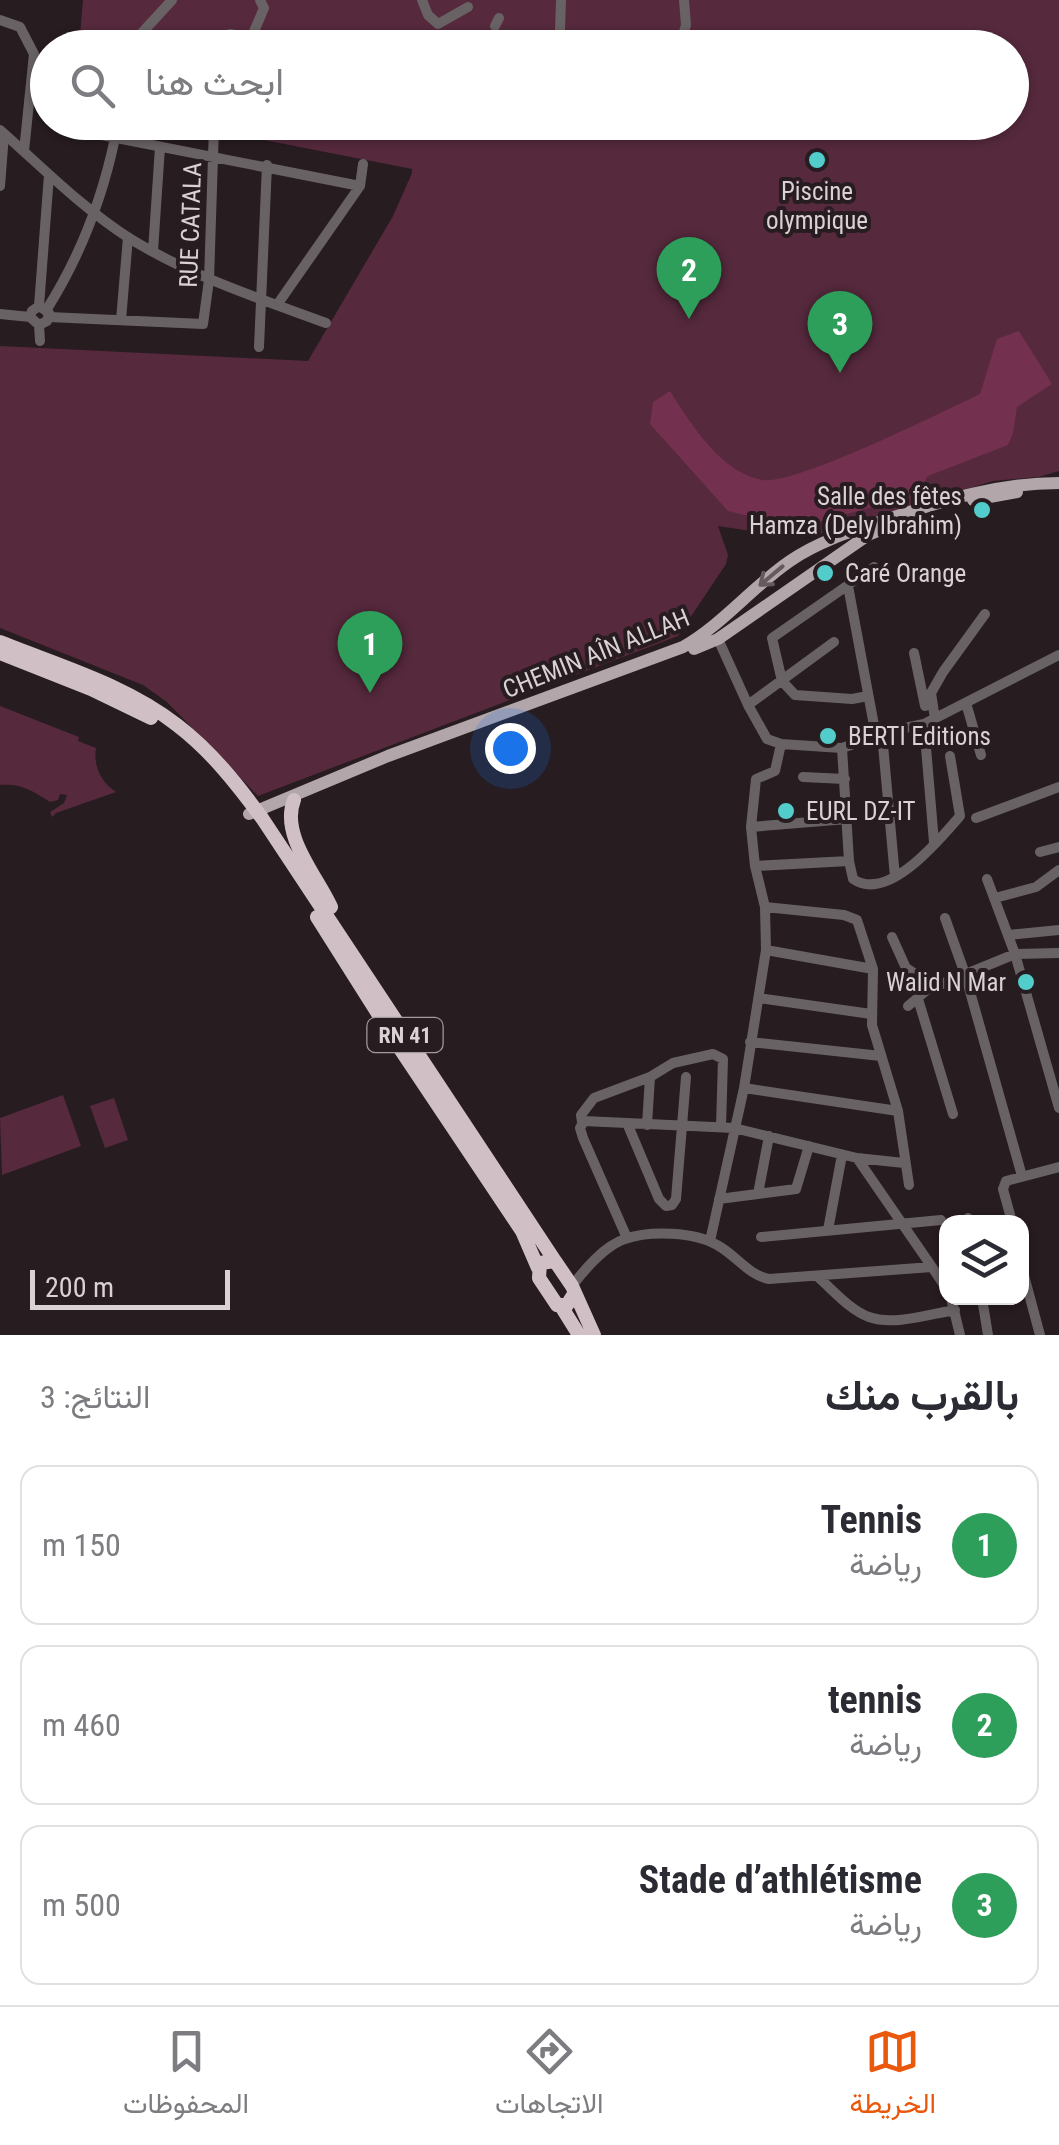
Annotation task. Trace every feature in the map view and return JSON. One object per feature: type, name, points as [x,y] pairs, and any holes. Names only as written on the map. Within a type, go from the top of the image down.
[{"type":"highway","name":"RN 41","points":[[0,642],[97,681],[157,711],[214,758],[344,940],[559,1265]]},
{"type":"highway","name":"RN 41","points":[[0,654],[108,696],[157,722],[205,762],[255,816],[522,1231],[538,1268]]},
{"type":"highway","points":[[294,800],[290,813],[293,832],[344,940]]},
{"type":"highway","points":[[579,1335],[544,1288],[538,1268],[542,1261],[559,1265],[594,1335]]},
{"type":"highway","points":[[561,1306],[570,1302],[573,1290]]},
{"type":"main road","name":"CHEMIN AÎN ALLAH","points":[[255,816],[716,634],[780,568],[835,537],[970,492],[1034,483],[1059,487]]},
{"type":"main road","name":"CHEMIN AÎN ALLAH","points":[[255,816],[388,756],[716,634],[868,535],[954,504],[1059,487]]},
{"type":"main road","points":[[835,537],[845,550]]},
{"type":"street","points":[[144,30],[172,0]]},
{"type":"street","points":[[255,30],[264,8],[261,0]]},
{"type":"street","points":[[422,0],[433,22],[438,24],[468,6]]},
{"type":"street","points":[[560,30],[561,0]]},
{"type":"street","points":[[684,0],[684,30]]},
{"type":"street","points":[[0,20],[20,28],[30,47]]},
{"type":"street","points":[[24,151],[30,93]]},
{"type":"street","points":[[2,132],[95,213],[153,252],[209,280],[326,323]]},
{"type":"street","points":[[0,186],[2,132]]},
{"type":"street","points":[[41,315],[71,271],[95,213],[114,140]]},
{"type":"street","points":[[126,140],[360,186]]},
{"type":"street","name":"RUE CATALA","points":[[121,320],[203,324],[209,280],[213,140]]},
{"type":"street","points":[[153,252],[160,146]]},
{"type":"street","points":[[277,304],[360,186],[362,164]]},
{"type":"street","points":[[259,347],[267,165]]},
{"type":"street","points":[[40,341],[49,175]]},
{"type":"street","points":[[0,314],[121,320],[128,237]]},
{"type":"street","points":[[868,696],[795,695],[782,681],[772,638],[874,567]]},
{"type":"street","points":[[848,586],[879,735],[895,877]]},
{"type":"street","points":[[934,842],[930,697],[942,672],[984,614]]},
{"type":"street","points":[[716,634],[764,736],[780,744],[842,748],[929,722],[1059,655]]},
{"type":"street","points":[[748,705],[834,642]]},
{"type":"street","points":[[914,652],[929,722]]},
{"type":"street","points":[[966,703],[981,755]]},
{"type":"street","points":[[710,1241],[744,1088],[766,950],[766,908],[755,866],[751,827],[756,779],[775,771],[780,744]]},
{"type":"street","points":[[842,748],[849,861],[856,882],[880,884],[916,862],[960,816],[950,756]]},
{"type":"street","points":[[804,777],[845,779]]},
{"type":"street","points":[[976,818],[1059,786]]},
{"type":"street","points":[[751,827],[847,819]]},
{"type":"street","points":[[1040,852],[1059,846]]},
{"type":"street","points":[[755,866],[849,861]]},
{"type":"street","points":[[995,898],[1036,887],[1059,870]]},
{"type":"street","points":[[986,879],[1008,935],[1059,1108]]},
{"type":"street","points":[[766,908],[844,915],[857,920],[873,969],[871,1014],[898,1111],[909,1185]]},
{"type":"street","points":[[945,918],[965,974],[1022,1176]]},
{"type":"street","points":[[1008,935],[1059,930]]},
{"type":"street","points":[[892,936],[906,968],[920,977],[918,998],[953,1114]]},
{"type":"street","points":[[766,950],[873,969]]},
{"type":"street","points":[[918,998],[1014,954],[1059,953]]},
{"type":"street","points":[[759,998],[871,1014]]},
{"type":"street","points":[[750,1042],[881,1056]]},
{"type":"street","points":[[626,1238],[583,1138],[582,1116],[594,1098],[650,1077],[673,1062],[712,1054],[722,1058],[720,1127]]},
{"type":"street","points":[[647,1125],[650,1077]]},
{"type":"street","points":[[627,1123],[659,1199],[669,1206],[676,1199],[686,1077]]},
{"type":"street","points":[[744,1088],[898,1111]]},
{"type":"street","points":[[582,1122],[734,1128],[857,1158],[904,1163]]},
{"type":"street","points":[[758,1194],[770,1136]]},
{"type":"street","points":[[719,1199],[798,1188],[808,1146]]},
{"type":"street","points":[[828,1230],[842,1154]]},
{"type":"street","points":[[857,1158],[939,1278]]},
{"type":"street","points":[[1010,1215],[1003,1186],[1008,1179],[1059,1168]]},
{"type":"street","points":[[761,1237],[939,1220]]},
{"type":"street","points":[[573,1290],[588,1265],[626,1238],[681,1234],[710,1241],[762,1278],[819,1278],[932,1268]]},
{"type":"street","points":[[559,1265],[588,1265]]},
{"type":"street","points":[[819,1278],[855,1309],[875,1319],[956,1310]]},
{"type":"street","points":[[1029,1294],[1040,1335]]},
{"type":"street","points":[[954,1305],[960,1335]]},
{"type":"street","points":[[983,1305],[988,1335]]},
{"type":"shaded area","points":[[83,0],[1059,0],[1059,471],[993,481],[796,538],[718,526],[728,555],[726,564],[678,636],[258,796],[167,702],[143,685],[0,628],[0,346],[308,361],[393,216],[412,169],[264,140],[1029,140],[1029,30],[80,30]]},
{"type":"shaded area","points":[[1019,331],[1052,384],[1017,407],[1008,445],[928,476],[915,495],[797,528],[728,511],[650,424],[653,402],[670,391],[697,432],[721,458],[748,476],[763,480],[780,478],[870,446],[980,394],[997,339]]},
{"type":"shaded area","points":[[0,706],[79,737],[78,741],[96,748],[99,773],[116,792],[52,817],[50,812],[64,803],[67,795],[60,794],[58,800],[50,802],[21,787],[0,785]]},
{"type":"shaded area","points":[[63,1095],[81,1146],[2,1175],[0,1118]]},
{"type":"shaded area","points":[[114,1098],[128,1140],[105,1148],[90,1106]]},
{"type":"place","name":"Piscine olympique","points":[[817,160]]},
{"type":"place","name":"tennis","points":[[689,319]]},
{"type":"place","name":"Stade d’athlétisme","points":[[840,373]]},
{"type":"place","name":"Salle des fêtes Hamza (Dely Ibrahim)","points":[[982,510]]},
{"type":"place","name":"Caré Orange","points":[[825,573]]},
{"type":"place","name":"Tennis","points":[[370,693]]},
{"type":"place","name":"BERTI Editions","points":[[828,736]]},
{"type":"place","name":"EURL DZ-IT","points":[[786,811]]},
{"type":"place","name":"Walid N Mar","points":[[1026,982]]}]
